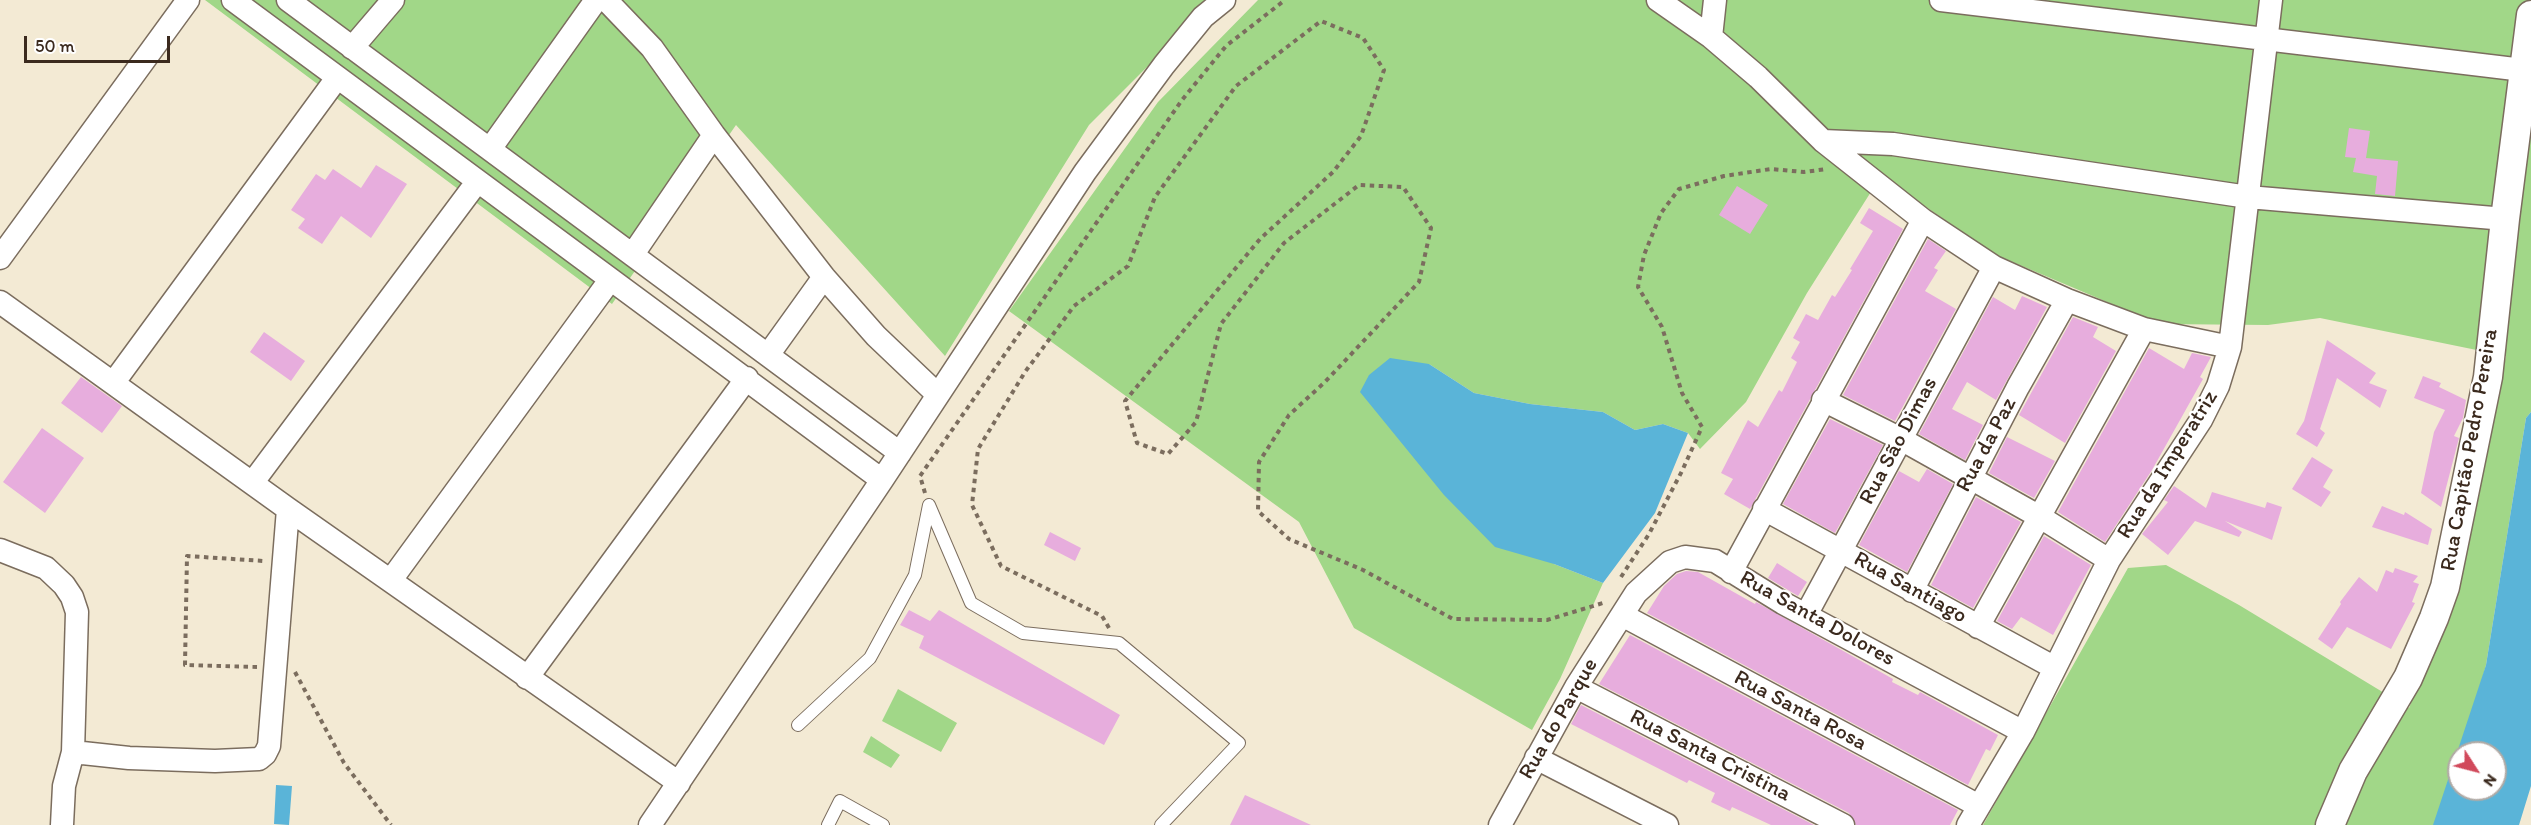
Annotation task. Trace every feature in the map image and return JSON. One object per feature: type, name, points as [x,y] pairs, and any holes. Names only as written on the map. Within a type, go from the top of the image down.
[{"type":"street","points":[[0,258],[188,0]]},
{"type":"street","points":[[232,0],[610,280],[747,378],[882,480]]},
{"type":"street","points":[[288,0],[900,453]]},
{"type":"street","points":[[352,48],[393,0]]},
{"type":"street","points":[[490,149],[597,0]]},
{"type":"street","points":[[606,0],[652,48],[714,135],[824,277],[876,336],[938,395]]},
{"type":"street","points":[[650,825],[900,453],[1085,172],[1164,65],[1203,17],[1224,0]]},
{"type":"street","points":[[1658,0],[1711,37],[1758,77],[1823,141],[1854,166],[1923,220],[1994,267],[2067,300],[2144,329],[2229,347]]},
{"type":"street","points":[[1711,37],[1715,0]]},
{"type":"street","points":[[1941,0],[2523,70]]},
{"type":"street","name":"Rua da Imperatriz","points":[[1974,816],[2023,732],[2109,560],[2201,420],[2218,386],[2229,347],[2271,0]]},
{"type":"street","name":"Rua Capitão Pedro Pereira","points":[[2330,825],[2353,771],[2408,678],[2445,587],[2488,377],[2531,15]]},
{"type":"street","points":[[114,382],[338,78]]},
{"type":"street","points":[[633,254],[714,135]]},
{"type":"street","points":[[1823,141],[1893,144],[2248,197],[2505,219]]},
{"type":"street","points":[[253,482],[477,182]]},
{"type":"street","points":[[1731,572],[1923,220]]},
{"type":"street","name":"Rua São Dimas","points":[[1806,615],[1899,438],[1994,267]]},
{"type":"street","points":[[768,355],[824,277]]},
{"type":"street","points":[[391,580],[610,280]]},
{"type":"street","name":"Rua da Paz","points":[[1912,591],[1969,479],[2067,300]]},
{"type":"street","points":[[0,302],[288,509],[679,783]]},
{"type":"street","points":[[1978,627],[2144,329]]},
{"type":"street","points":[[527,678],[747,378]]},
{"type":"street","points":[[1823,400],[1899,438],[2040,517],[2109,560]]},
{"type":"street","points":[[74,752],[152,759],[259,759],[269,746],[283,667],[284,563],[288,509]]},
{"type":"street","name":"Rua Santiago","points":[[1764,509],[2055,668]]},
{"type":"street","points":[[0,550],[46,568],[72,597],[77,612],[74,752],[64,786],[62,825]]},
{"type":"street","name":"Rua Santa Dolores","points":[[1612,609],[1636,593],[1670,562],[1685,557],[1714,561],[1806,615],[2023,732]]},
{"type":"street","name":"Rua do Parque","points":[[1500,825],[1576,687],[1612,609]]},
{"type":"street","name":"Rua Santa Rosa","points":[[1612,609],[1974,816]]},
{"type":"street","name":"Rua Santa Cristina","points":[[1576,687],[1843,825]]},
{"type":"street","points":[[1536,758],[1667,825]]},
{"type":"lane","points":[[929,505],[971,603],[1023,633],[1119,643],[1239,743],[1161,825]]},
{"type":"lane","points":[[798,725],[870,658],[915,575],[929,505]]},
{"type":"lane","points":[[828,825],[840,801],[884,825]]},
{"type":"path","points":[[929,505],[920,476],[998,362],[1087,240],[1190,91],[1226,46],[1285,0]]},
{"type":"path","points":[[1119,643],[1102,616],[1001,566],[972,505],[978,449],[1025,372],[1074,306],[1128,266],[1155,197],[1236,86],[1321,21],[1363,38],[1384,70],[1361,136],[1333,172],[1260,239],[1125,401],[1137,443],[1168,454],[1196,422],[1221,324],[1284,243],[1359,185],[1403,187],[1431,228],[1419,282],[1325,382],[1290,415],[1259,462],[1258,511],[1289,539],[1363,570],[1453,620],[1547,620],[1612,609],[1610,593]]},
{"type":"path","points":[[1616,583],[1649,534],[1702,427],[1682,393],[1662,327],[1638,287],[1644,255],[1661,213],[1679,189],[1724,176],[1771,169],[1804,172],[1854,166]]},
{"type":"path","points":[[284,563],[187,556],[185,665],[283,667],[344,763],[391,825]]},
{"type":"green space","points":[[205,0],[1214,0],[1089,125],[945,356],[736,125],[612,304]]},
{"type":"green space","points":[[1258,0],[2531,0],[2531,412],[2526,418],[2486,665],[2465,741],[2447,741],[2448,801],[2442,825],[1983,825],[2128,568],[2166,565],[2239,605],[2409,708],[2463,569],[2506,356],[2320,318],[2268,325],[2159,324],[1996,255],[1881,176],[1807,293],[1746,402],[1700,449],[1688,433],[1663,424],[1635,430],[1603,412],[1530,404],[1474,393],[1429,364],[1554,564],[1603,583],[1560,679],[1532,730],[1354,628],[1299,522],[1009,311],[1158,102]]},
{"type":"green space","points":[[898,689],[957,723],[941,752],[882,721]]},
{"type":"green space","points":[[871,736],[900,755],[891,768],[863,752]]},
{"type":"water","points":[[1390,358],[1429,364],[1474,393],[1530,404],[1603,412],[1635,430],[1663,424],[1688,433],[1655,513],[1603,583],[1554,564],[1495,547],[1444,495],[1360,392],[1369,375]]},
{"type":"water","points":[[2531,412],[2531,786],[2519,825],[2433,825],[2447,783],[2447,801],[2507,801],[2507,741],[2461,741],[2486,665],[2526,418]]},
{"type":"water","points":[[276,785],[292,786],[289,825],[274,824]]},
{"type":"building","points":[[2349,128],[2370,131],[2366,158],[2398,161],[2395,196],[2375,194],[2377,176],[2353,172],[2356,158],[2345,157]]},
{"type":"building","points":[[376,165],[407,184],[371,238],[341,216],[322,244],[298,228],[305,219],[291,210],[316,174],[325,180],[333,169],[361,188]]},
{"type":"building","points":[[1737,186],[1768,205],[1750,234],[1719,215]]},
{"type":"building","points":[[1869,208],[1903,229],[1750,509],[1724,494],[1733,479],[1721,473],[1748,420],[1758,427],[1779,390],[1782,392],[1797,362],[1791,358],[1800,342],[1793,338],[1806,314],[1818,320],[1832,295],[1835,297],[1852,270],[1850,269],[1873,231],[1860,223]]},
{"type":"building","points":[[1928,239],[1946,251],[1934,268],[1938,270],[1925,291],[1956,309],[1895,421],[1843,395]]},
{"type":"building","points":[[2022,296],[2047,307],[1996,400],[1967,382],[1952,409],[1983,425],[1965,460],[1919,434],[1993,297],[2015,310]]},
{"type":"building","points":[[2073,317],[2098,327],[2093,337],[2116,351],[2065,443],[2019,415]]},
{"type":"building","points":[[264,332],[305,361],[291,381],[250,352]]},
{"type":"building","points":[[2327,340],[2376,373],[2369,383],[2387,390],[2380,408],[2337,378],[2320,429],[2325,433],[2317,447],[2296,434],[2304,421]]},
{"type":"building","points":[[2149,348],[2184,369],[2192,353],[2211,357],[2200,377],[2203,379],[2152,470],[2105,542],[2058,512]]},
{"type":"building","points":[[2423,376],[2441,383],[2439,387],[2466,400],[2463,418],[2454,436],[2459,438],[2441,507],[2421,493],[2434,432],[2445,410],[2414,398]]},
{"type":"building","points":[[81,377],[122,406],[102,433],[61,403]]},
{"type":"building","points":[[1830,419],[1883,445],[1835,533],[1783,504]]},
{"type":"building","points":[[42,428],[84,458],[45,513],[3,482]]},
{"type":"building","points":[[2007,437],[2055,461],[2034,498],[1989,473]]},
{"type":"building","points":[[2312,457],[2333,470],[2323,487],[2331,492],[2321,507],[2292,489]]},
{"type":"building","points":[[1927,469],[1953,484],[1907,572],[1859,545],[1899,471],[1919,482]]},
{"type":"building","points":[[2174,486],[2206,508],[2212,492],[2265,508],[2267,502],[2282,507],[2272,540],[2225,521],[2242,532],[2239,537],[2195,521],[2168,555],[2142,534],[2168,502],[2164,500]]},
{"type":"building","points":[[1976,497],[2021,522],[1973,608],[1931,585]]},
{"type":"building","points":[[2382,506],[2404,515],[2405,512],[2432,529],[2428,545],[2372,527]]},
{"type":"building","points":[[1050,532],[1081,548],[1075,561],[1044,545]]},
{"type":"building","points":[[2044,536],[2091,565],[2053,635],[2021,617],[2012,629],[1997,621]]},
{"type":"building","points":[[1777,563],[1807,582],[1798,596],[1768,578]]},
{"type":"building","points":[[2395,568],[2418,576],[2413,582],[2419,584],[2412,602],[2415,603],[2391,649],[2347,627],[2332,649],[2318,639],[2341,604],[2340,602],[2359,577],[2377,592],[2386,570],[2393,573]]},
{"type":"building","points":[[1686,571],[1698,572],[1755,604],[1756,602],[1893,679],[1892,682],[1918,695],[1920,692],[1998,735],[1990,751],[1986,749],[1968,785],[1647,613],[1664,586],[1677,574]]},
{"type":"building","points":[[909,610],[930,621],[939,610],[1120,715],[1104,745],[919,648],[924,636],[900,625]]},
{"type":"building","points":[[1630,635],[1958,810],[1950,825],[1856,825],[1849,813],[1599,684]]},
{"type":"building","points":[[1581,705],[1814,825],[1771,825],[1732,807],[1730,811],[1711,802],[1715,793],[1689,780],[1687,783],[1571,724]]},
{"type":"building","points":[[1245,795],[1311,825],[1230,825]]}]
